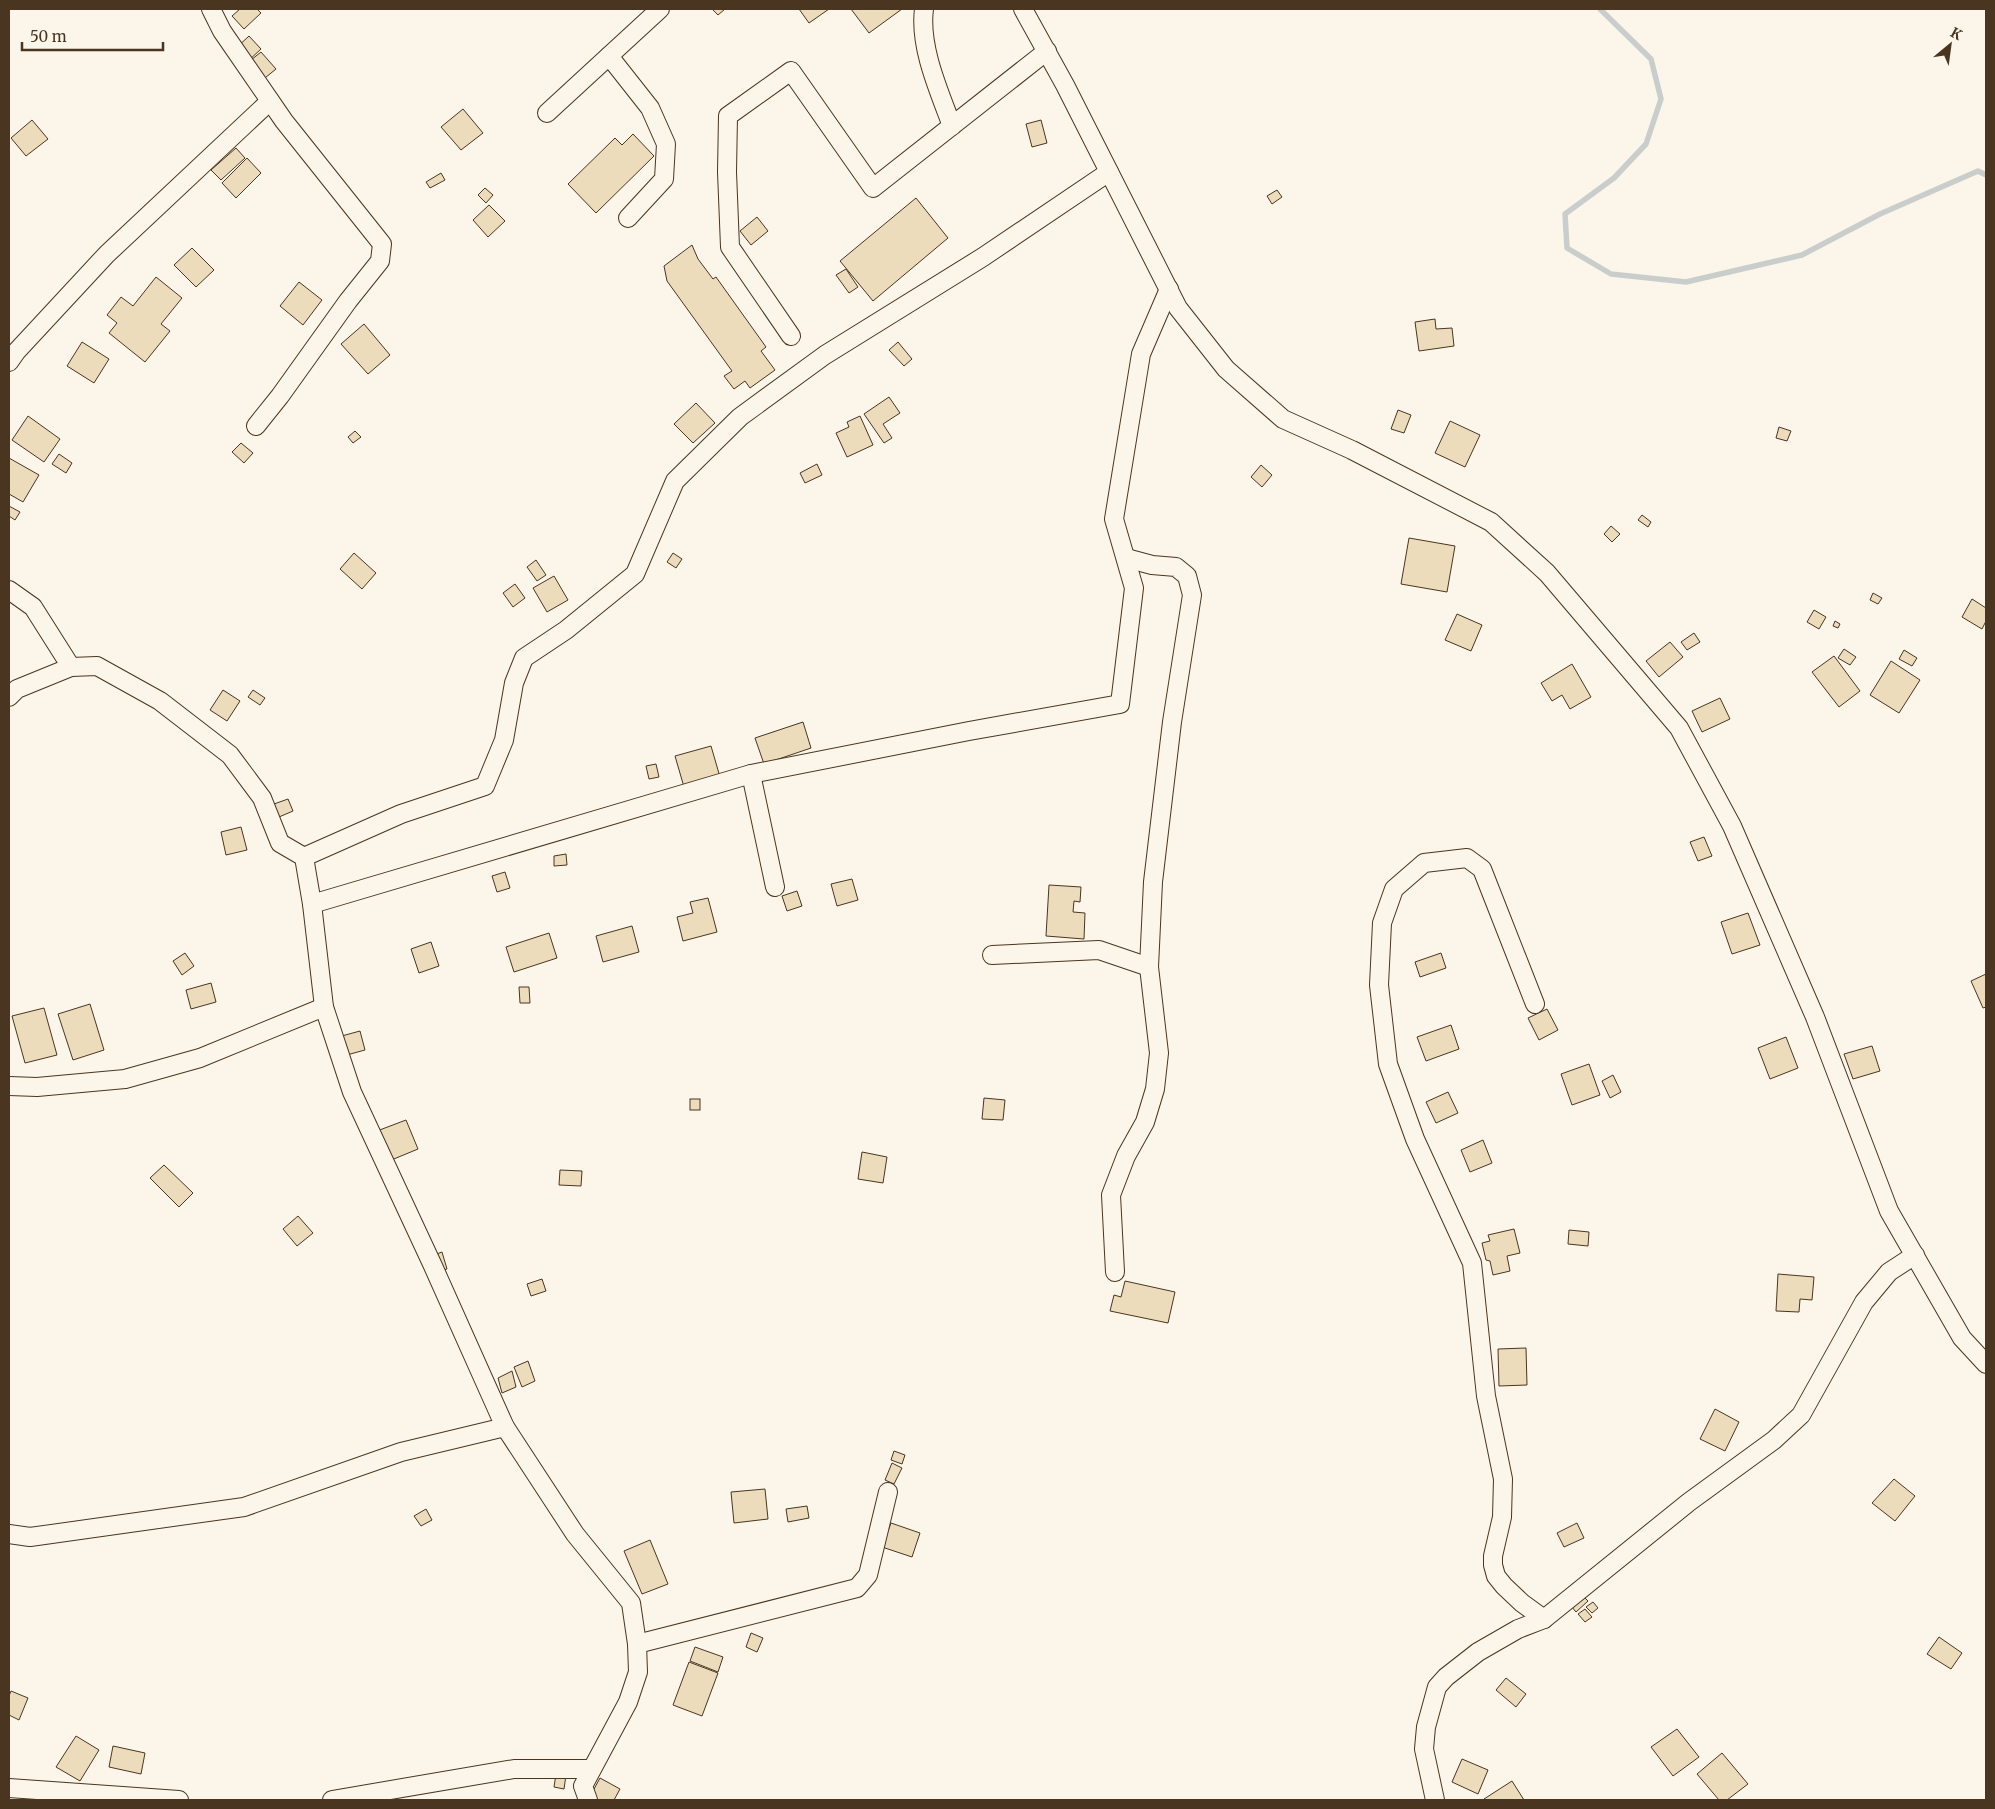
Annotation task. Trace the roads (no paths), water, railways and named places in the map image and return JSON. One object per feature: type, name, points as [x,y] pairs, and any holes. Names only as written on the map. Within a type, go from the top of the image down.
[{"type":"street","points":[[212,9],[222,31],[284,121],[382,244],[380,261],[348,301],[280,396],[256,426]]},
{"type":"street","points":[[546,113],[660,9]]},
{"type":"street","points":[[924,9],[922,20],[932,71],[952,126]]},
{"type":"street","points":[[1023,9],[1110,172],[1178,308],[1226,369],[1283,419],[1352,450],[1492,522],[1547,573],[1679,728],[1732,826],[1815,1017],[1889,1210],[1962,1338],[1986,1364]]},
{"type":"street","points":[[791,336],[730,247],[726,172],[728,116],[791,72],[873,188],[1047,51]]},
{"type":"street","points":[[608,56],[650,108],[666,144],[664,180],[628,218]]},
{"type":"street","points":[[9,362],[16,352],[107,254],[270,101]]},
{"type":"street","points":[[304,857],[401,814],[485,786],[504,740],[514,683],[524,658],[566,630],[635,574],[674,481],[740,417],[825,355],[983,258],[1110,172]]},
{"type":"street","points":[[312,904],[751,774],[969,731],[1120,704],[1134,588],[1114,519],[1141,354],[1169,289]]},
{"type":"street","points":[[1115,1272],[1111,1196],[1126,1156],[1145,1122],[1155,1089],[1159,1053],[1149,967],[1153,882],[1172,722],[1192,595],[1187,576],[1176,567],[1152,565],[1126,558]]},
{"type":"street","points":[[9,590],[33,607],[71,667]]},
{"type":"street","points":[[12,689],[71,667],[97,666],[160,701],[230,754],[262,798],[280,843],[304,857]]},
{"type":"street","points":[[751,774],[775,887]]},
{"type":"street","points":[[304,857],[312,904],[324,1006],[352,1092],[505,1427],[576,1534],[631,1603],[637,1644],[638,1672],[628,1702],[590,1769],[583,1786],[588,1800]]},
{"type":"street","points":[[1535,1004],[1482,869],[1467,858],[1424,863],[1394,889],[1382,923],[1379,985],[1388,1064],[1416,1139],[1472,1263],[1486,1396],[1503,1479],[1502,1517],[1493,1556],[1496,1576],[1522,1603],[1544,1619]]},
{"type":"street","points":[[992,955],[1099,950],[1149,967]]},
{"type":"street","points":[[9,1086],[37,1087],[125,1079],[200,1058],[324,1006]]},
{"type":"street","points":[[1435,1800],[1424,1749],[1426,1727],[1437,1687],[1446,1677],[1478,1652],[1518,1629],[1544,1619],[1689,1502],[1774,1440],[1801,1415],[1864,1302],[1890,1272],[1915,1255]]},
{"type":"street","points":[[9,1534],[30,1537],[244,1507],[401,1452],[505,1427]]},
{"type":"street","points":[[637,1644],[857,1588],[868,1575],[888,1492]]},
{"type":"street","points":[[332,1800],[514,1770],[590,1769]]},
{"type":"street","points":[[9,1788],[179,1800]]},
{"type":"waterway","points":[[1600,9],[1651,59],[1661,99],[1646,144],[1614,178],[1565,214],[1567,248],[1611,274],[1686,282],[1802,255],[1880,214],[1978,171],[1986,175]]}]
